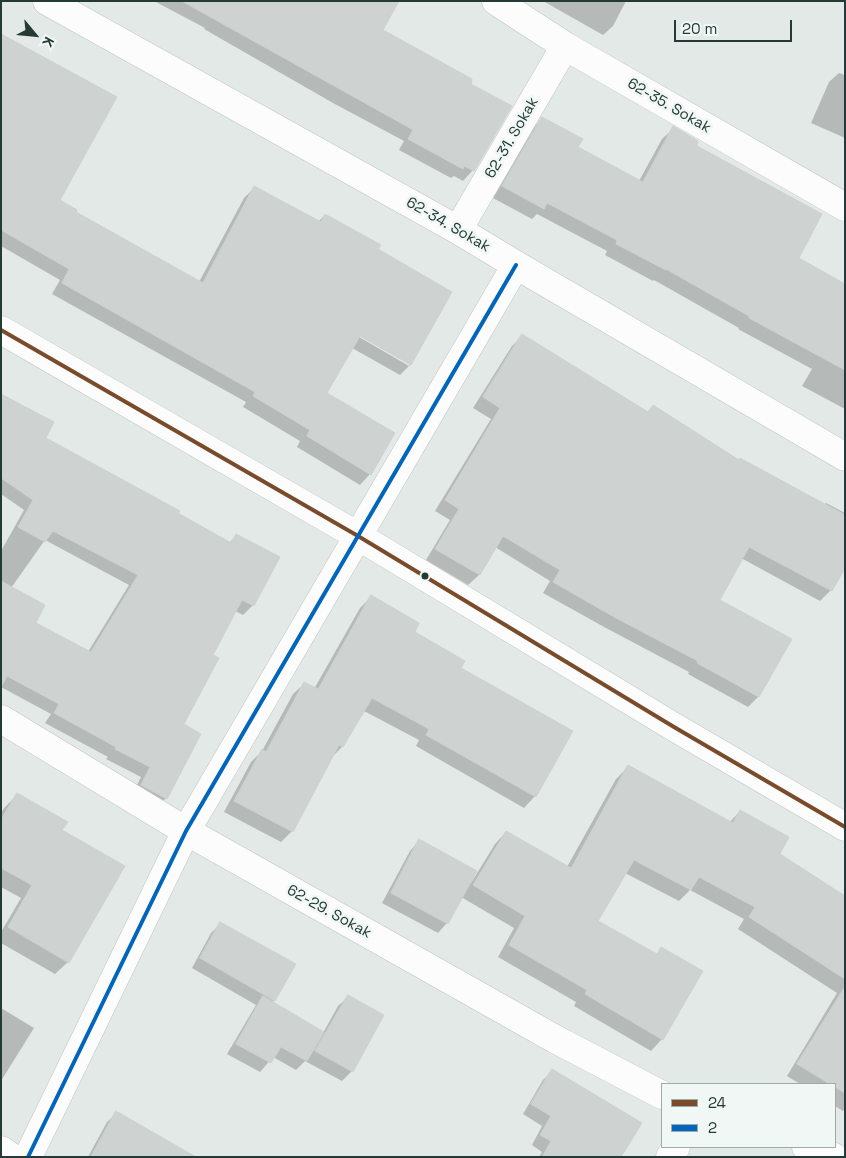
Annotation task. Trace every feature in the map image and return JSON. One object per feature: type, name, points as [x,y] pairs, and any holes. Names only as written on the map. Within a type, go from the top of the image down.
[{"type":"street","name":"62-34. Sokak","points":[[47,1],[458,230],[845,457]]},
{"type":"street","name":"62-35. Sokak","points":[[496,1],[565,46],[845,208]]},
{"type":"street","name":"62-31. Sokak","points":[[458,230],[565,46]]},
{"type":"street","points":[[28,1157],[186,832],[516,265]]},
{"type":"street","points":[[1,330],[358,536],[674,727],[845,827]]},
{"type":"street","name":"62-29. Sokak","points":[[1,719],[186,832],[555,1039],[661,1094]]},
{"type":"street","points":[[809,1148],[834,1157]]},
{"type":"street","points":[[1,1150],[10,1157]]},
{"type":"building","points":[[182,1],[399,1],[383,30],[472,79],[471,84],[512,106],[474,171],[464,166],[463,169],[408,139],[413,130]]},
{"type":"building","points":[[1,34],[117,97],[60,200],[77,210],[76,212],[203,283],[254,186],[321,222],[325,214],[381,245],[378,249],[452,292],[411,365],[360,336],[327,393],[395,433],[371,475],[307,436],[310,430],[253,396],[255,392],[62,283],[69,269],[1,230]]},
{"type":"building","points":[[542,117],[583,139],[578,147],[643,182],[673,126],[698,141],[697,146],[822,214],[799,258],[845,284],[845,370],[749,318],[749,316],[666,269],[616,244],[617,240],[547,203],[544,209],[502,186]]},
{"type":"building","points":[[522,334],[648,412],[653,405],[739,460],[740,458],[845,515],[845,568],[832,591],[749,547],[720,600],[792,639],[759,697],[697,663],[698,661],[553,582],[560,570],[503,536],[480,575],[435,549],[459,509],[445,500],[500,408],[483,397]]},
{"type":"building","points":[[1,394],[54,422],[46,438],[180,511],[178,513],[231,543],[236,534],[280,557],[254,606],[242,600],[213,655],[219,658],[184,724],[201,734],[167,799],[141,785],[150,767],[54,713],[59,704],[7,676],[1,687],[1,581],[45,605],[36,623],[91,652],[138,575],[53,531],[45,542],[18,527],[33,500],[1,478]]},
{"type":"building","points":[[371,595],[419,623],[415,632],[465,661],[461,668],[573,731],[536,797],[426,735],[429,729],[372,698],[343,747],[339,745],[293,832],[234,801],[262,749],[266,752],[304,682],[318,689]]},
{"type":"building","points":[[628,765],[733,823],[740,810],[789,837],[780,854],[845,896],[845,979],[749,917],[755,907],[699,877],[691,890],[634,860],[598,921],[657,954],[661,947],[703,971],[663,1040],[585,994],[587,990],[509,945],[525,916],[473,885],[506,831],[571,868]]},
{"type":"building","points":[[17,793],[68,822],[62,830],[125,866],[69,963],[8,927],[32,885],[1,868],[1,820]]},
{"type":"building","points":[[419,839],[477,871],[448,924],[391,893]]},
{"type":"building","points":[[220,922],[296,964],[275,1001],[200,958]]},
{"type":"building","points":[[845,987],[845,1093],[836,1088],[836,1083],[828,1083],[797,1064]]},
{"type":"building","points":[[348,995],[384,1015],[353,1072],[315,1051]]},
{"type":"building","points":[[263,996],[324,1032],[307,1061],[281,1047],[271,1063],[236,1044]]},
{"type":"building","points":[[552,1069],[642,1123],[621,1157],[542,1157],[551,1141],[540,1135],[551,1116],[531,1104]]},
{"type":"building","points":[[116,1111],[196,1157],[91,1157]]},
{"type":"transit line","name":"2","points":[[28,1157],[186,831],[516,265]]},
{"type":"transit line","name":"24","points":[[1,330],[358,536],[674,727],[845,827]]}]
